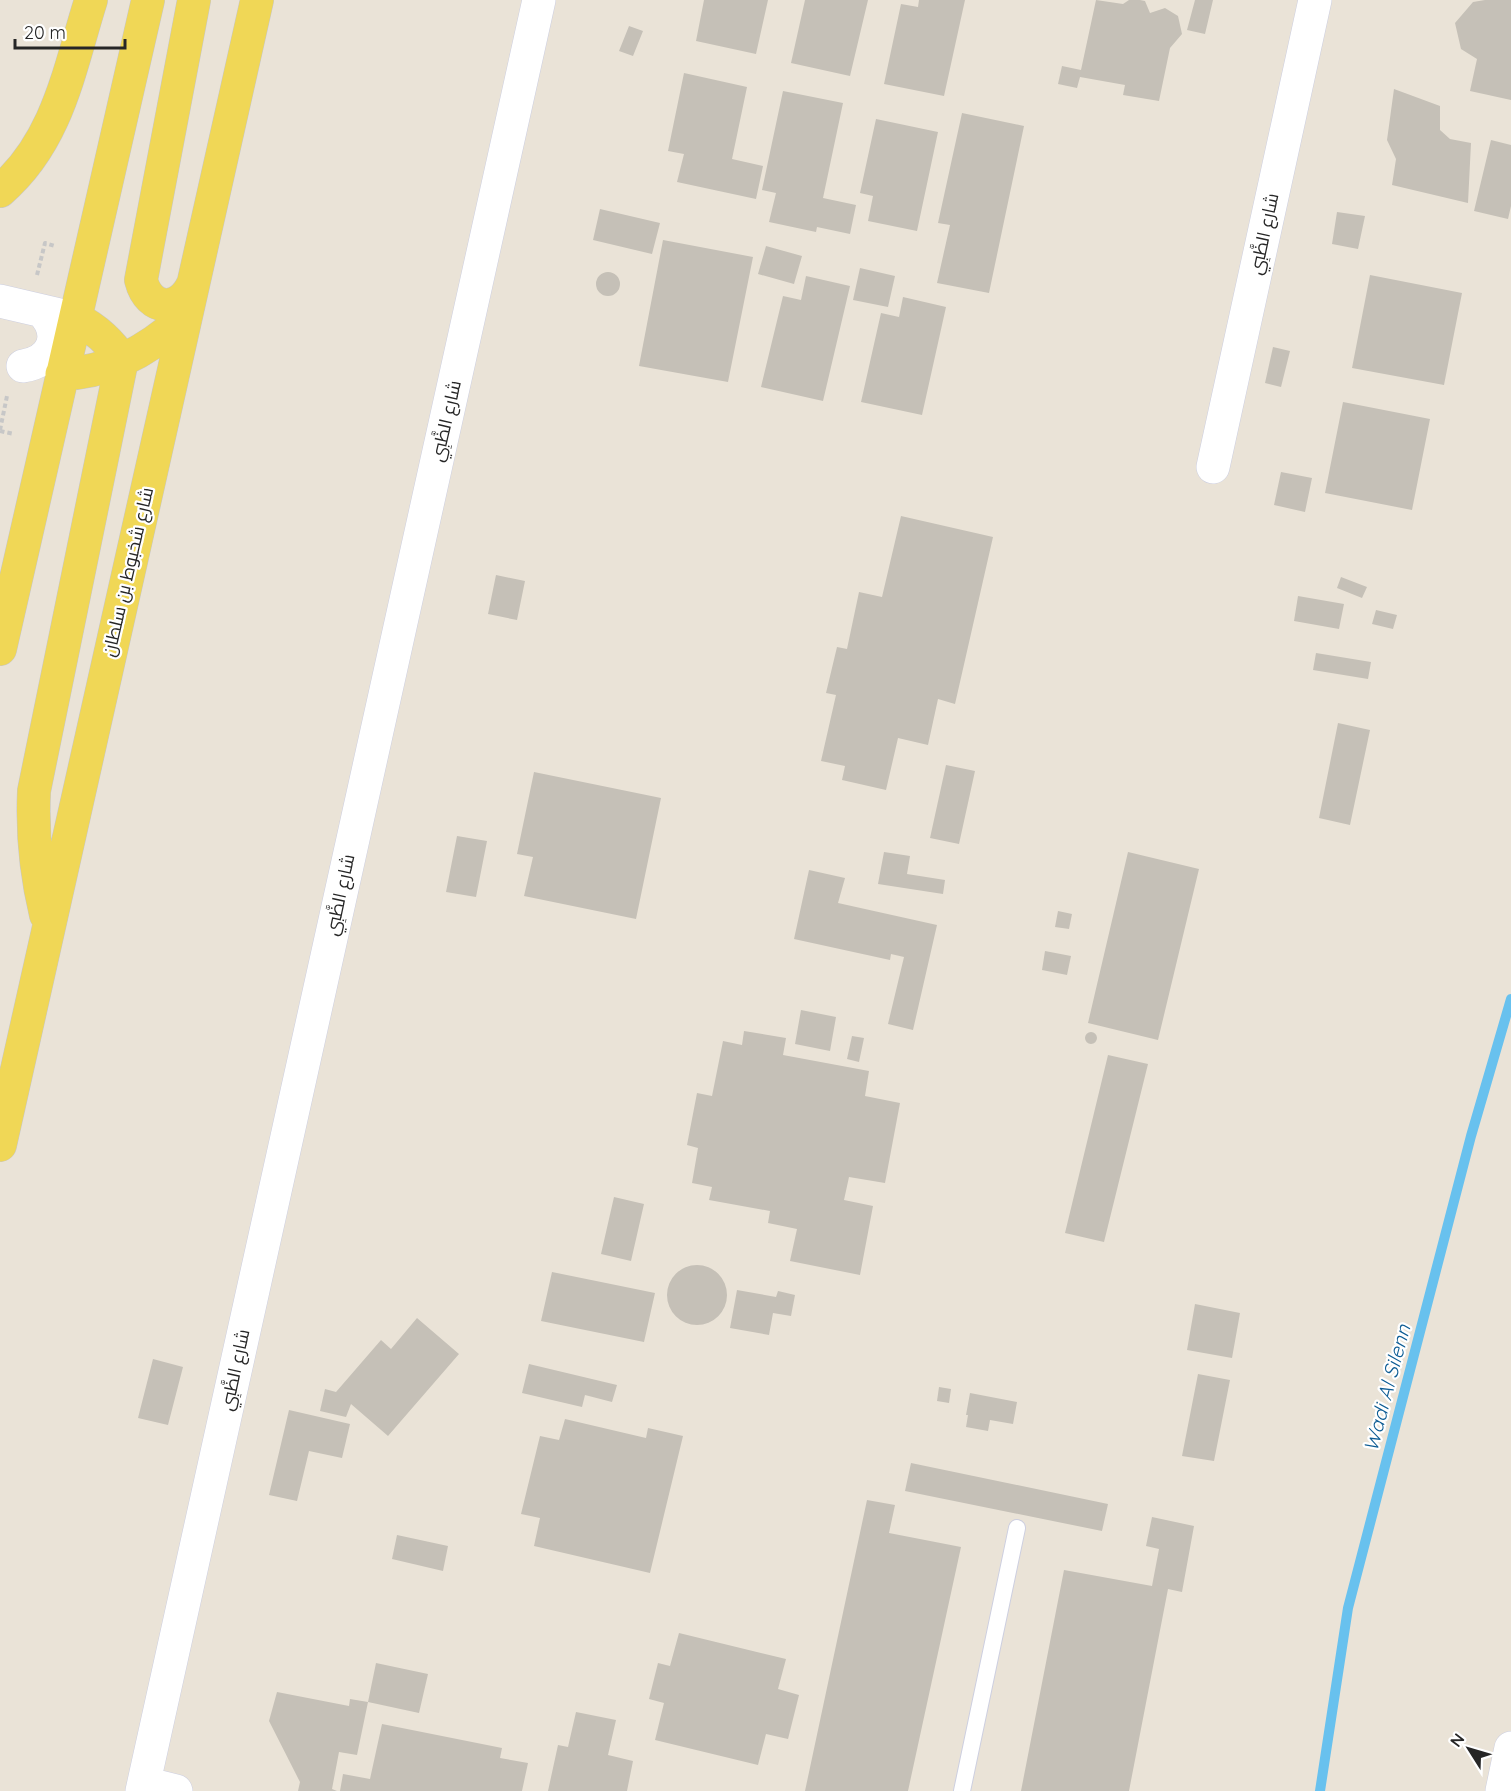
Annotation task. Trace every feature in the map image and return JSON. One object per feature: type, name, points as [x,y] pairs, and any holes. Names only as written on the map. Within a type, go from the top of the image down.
[{"type":"main road","points":[[0,191],[15,178],[41,144],[60,102],[91,0]]},
{"type":"main road","points":[[0,649],[148,0]]},
{"type":"main road","points":[[193,284],[189,293],[181,301],[171,305],[160,304],[150,299],[143,291],[141,280],[194,0]]},
{"type":"main road","name":"شارع شخبوط بن سلطان","points":[[0,1144],[257,0]]},
{"type":"main road","points":[[62,374],[93,371],[122,360],[155,342],[184,318]]},
{"type":"main road","points":[[49,926],[34,856],[34,791],[122,360],[103,336],[77,319]]},
{"type":"street","name":"شارع الظَّبِي","points":[[143,1787],[539,0]]},
{"type":"street","name":"شارع الظَّبِي","points":[[1213,468],[1315,0]]},
{"type":"street","points":[[0,301],[77,319]]},
{"type":"street","points":[[11,363],[41,361],[53,345],[53,327],[42,311]]},
{"type":"street","points":[[11,363],[62,374]]},
{"type":"street","points":[[1502,1791],[1511,1748]]},
{"type":"street","points":[[143,1787],[176,1791]]},
{"type":"lane","points":[[962,1791],[1017,1528]]},
{"type":"building","points":[[704,0],[768,0],[756,54],[696,41]]},
{"type":"building","points":[[805,0],[868,0],[850,76],[791,63]]},
{"type":"building","points":[[919,0],[965,0],[944,96],[884,84],[901,4],[918,7]]},
{"type":"building","points":[[1096,0],[1123,4],[1129,0],[1140,0],[1145,1],[1150,13],[1165,8],[1178,16],[1182,34],[1170,48],[1159,101],[1123,95],[1125,85],[1080,77],[1077,88],[1058,84],[1062,66],[1081,70]]},
{"type":"building","points":[[1195,0],[1213,0],[1205,34],[1187,30]]},
{"type":"building","points":[[1511,0],[1511,100],[1470,91],[1477,59],[1461,49],[1455,23],[1473,2]]},
{"type":"building","points":[[629,26],[643,31],[633,56],[619,51]]},
{"type":"building","points":[[684,73],[747,87],[732,159],[763,166],[756,199],[677,182],[684,154],[668,151]]},
{"type":"building","points":[[1394,89],[1440,106],[1440,130],[1450,139],[1471,143],[1468,203],[1392,185],[1396,159],[1387,140]]},
{"type":"building","points":[[783,91],[843,103],[823,198],[856,205],[850,234],[817,227],[816,232],[769,222],[776,193],[762,190]]},
{"type":"building","points":[[962,113],[1024,126],[989,293],[937,283],[950,225],[938,223]]},
{"type":"building","points":[[876,119],[938,132],[917,231],[868,221],[873,196],[860,193]]},
{"type":"building","points":[[1491,140],[1511,145],[1511,206],[1508,219],[1474,211]]},
{"type":"building","points":[[600,209],[660,223],[652,254],[593,240]]},
{"type":"building","points":[[1337,212],[1365,216],[1358,249],[1332,244]]},
{"type":"building","points":[[663,240],[753,257],[728,382],[639,366]]},
{"type":"building","points":[[766,246],[802,256],[794,284],[758,274]]},
{"type":"building","points":[[860,268],[895,276],[888,307],[853,300]]},
{"type":"building","points":[[608,272],[617,275],[620,284],[617,293],[608,296],[599,293],[596,284],[599,275]]},
{"type":"building","points":[[1370,275],[1462,293],[1444,385],[1352,368]]},
{"type":"building","points":[[806,276],[850,286],[823,401],[761,387],[783,296],[801,300]]},
{"type":"building","points":[[903,297],[946,307],[922,415],[861,402],[881,313],[899,317]]},
{"type":"building","points":[[1273,347],[1290,351],[1281,387],[1265,383]]},
{"type":"building","points":[[1343,402],[1430,419],[1412,510],[1325,493]]},
{"type":"building","points":[[1281,472],[1312,478],[1305,512],[1274,505]]},
{"type":"building","points":[[901,516],[993,537],[955,704],[938,699],[928,745],[898,738],[886,790],[842,780],[845,766],[821,761],[836,695],[826,693],[837,647],[847,649],[859,592],[882,597]]},
{"type":"building","points":[[496,575],[525,581],[517,620],[488,614]]},
{"type":"building","points":[[1341,577],[1367,587],[1362,598],[1337,588]]},
{"type":"building","points":[[1298,596],[1344,604],[1339,629],[1294,621]]},
{"type":"building","points":[[1376,610],[1397,615],[1393,629],[1372,624]]},
{"type":"building","points":[[1316,653],[1371,662],[1368,679],[1313,670]]},
{"type":"building","points":[[1338,723],[1370,730],[1350,825],[1319,818]]},
{"type":"building","points":[[946,765],[975,771],[959,844],[930,838]]},
{"type":"building","points":[[534,772],[661,798],[636,919],[524,896],[533,857],[517,854]]},
{"type":"building","points":[[457,836],[487,841],[476,897],[446,892]]},
{"type":"building","points":[[884,852],[910,856],[907,874],[945,880],[943,894],[878,884]]},
{"type":"building","points":[[1128,852],[1199,869],[1158,1040],[1088,1023]]},
{"type":"building","points":[[809,870],[845,878],[838,903],[937,925],[913,1030],[888,1024],[904,957],[891,954],[890,960],[794,939]]},
{"type":"building","points":[[1058,911],[1072,914],[1069,929],[1055,927]]},
{"type":"building","points":[[1045,951],[1071,956],[1067,975],[1042,970]]},
{"type":"building","points":[[801,1010],[836,1017],[830,1051],[795,1044]]},
{"type":"building","points":[[744,1031],[786,1038],[783,1055],[869,1071],[865,1096],[900,1103],[885,1183],[849,1177],[844,1200],[873,1206],[860,1275],[790,1261],[797,1229],[768,1223],[770,1211],[709,1200],[712,1187],[692,1183],[698,1148],[687,1145],[697,1093],[712,1096],[723,1041],[742,1045]]},
{"type":"building","points":[[1091,1032],[1097,1038],[1091,1044],[1085,1038]]},
{"type":"building","points":[[852,1036],[864,1038],[859,1062],[847,1059]]},
{"type":"building","points":[[1108,1055],[1148,1064],[1104,1242],[1065,1233]]},
{"type":"building","points":[[614,1197],[644,1204],[631,1261],[601,1254]]},
{"type":"building","points":[[697,1265],[714,1270],[722,1278],[727,1295],[722,1312],[714,1320],[697,1325],[680,1320],[672,1312],[667,1295],[672,1278],[680,1270]]},
{"type":"building","points":[[552,1272],[655,1293],[644,1342],[541,1321]]},
{"type":"building","points":[[737,1290],[776,1297],[778,1291],[795,1295],[791,1316],[773,1313],[769,1335],[730,1328]]},
{"type":"building","points":[[1195,1304],[1240,1313],[1232,1358],[1187,1350]]},
{"type":"building","points":[[417,1318],[459,1354],[388,1436],[351,1404],[346,1417],[320,1411],[325,1389],[336,1392],[381,1340],[391,1349]]},
{"type":"building","points":[[153,1359],[183,1367],[168,1425],[138,1418]]},
{"type":"building","points":[[529,1364],[617,1385],[612,1402],[585,1395],[582,1407],[522,1393]]},
{"type":"building","points":[[1198,1374],[1230,1380],[1214,1461],[1182,1456]]},
{"type":"building","points":[[939,1387],[951,1389],[949,1403],[937,1401]]},
{"type":"building","points":[[970,1393],[1017,1402],[1013,1424],[990,1420],[988,1431],[966,1427]]},
{"type":"building","points":[[289,1410],[350,1424],[342,1458],[309,1451],[297,1501],[269,1495]]},
{"type":"building","points":[[565,1419],[646,1438],[648,1428],[683,1436],[650,1573],[534,1546],[540,1518],[521,1514],[540,1436],[559,1440]]},
{"type":"building","points":[[911,1463],[1108,1504],[1102,1531],[905,1491]]},
{"type":"building","points":[[867,1500],[895,1505],[889,1533],[961,1547],[908,1791],[805,1791]]},
{"type":"building","points":[[1152,1517],[1194,1526],[1182,1592],[1168,1589],[1129,1791],[1021,1791],[1064,1570],[1152,1586],[1159,1549],[1146,1546]]},
{"type":"building","points":[[397,1535],[448,1546],[443,1571],[392,1559]]},
{"type":"building","points":[[679,1633],[786,1659],[778,1689],[799,1695],[788,1739],[766,1734],[758,1765],[655,1740],[664,1703],[649,1699],[658,1663],[670,1666]]},
{"type":"building","points":[[376,1663],[428,1674],[419,1713],[368,1702]]},
{"type":"building","points":[[277,1692],[349,1706],[350,1699],[368,1702],[357,1755],[339,1752],[332,1789],[337,1791],[298,1791],[300,1782],[269,1721]]},
{"type":"building","points":[[576,1712],[616,1720],[608,1755],[633,1761],[627,1791],[548,1791],[558,1745],[568,1747]]},
{"type":"building","points":[[382,1724],[502,1748],[500,1758],[528,1763],[522,1791],[340,1791],[343,1774],[370,1779]]},
{"type":"waterway","name":"Wadi Al Silenn","points":[[1320,1791],[1348,1608],[1471,1136],[1511,999]]}]
